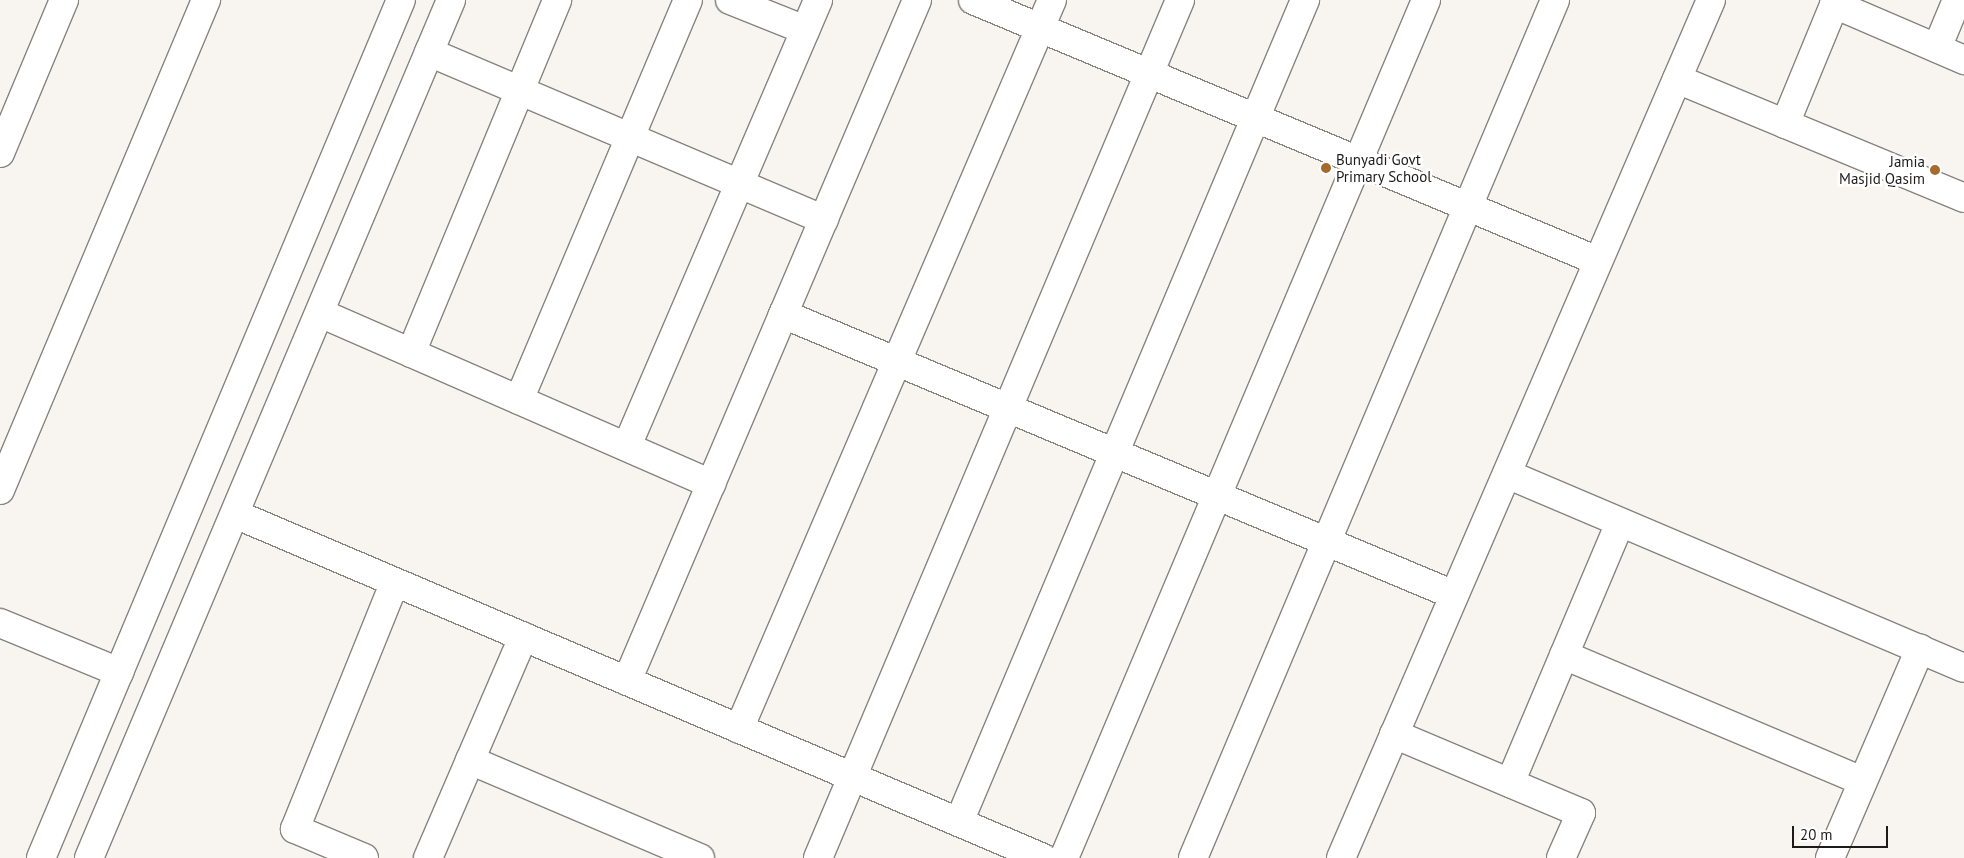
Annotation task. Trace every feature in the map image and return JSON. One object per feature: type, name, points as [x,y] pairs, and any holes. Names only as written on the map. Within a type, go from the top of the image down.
[{"type":"street","points":[[0,153],[64,0]]},
{"type":"street","points":[[0,490],[206,0]]},
{"type":"street","points":[[41,858],[401,0]]},
{"type":"street","points":[[89,858],[451,0]]},
{"type":"street","points":[[411,353],[557,0]]},
{"type":"street","points":[[519,400],[688,0]]},
{"type":"street","points":[[730,0],[805,30]]},
{"type":"street","points":[[626,446],[818,0]]},
{"type":"street","points":[[627,681],[917,0]]},
{"type":"street","points":[[973,0],[1598,261]]},
{"type":"street","points":[[739,729],[1052,0]]},
{"type":"street","points":[[818,858],[1180,0]]},
{"type":"street","points":[[960,822],[1306,0]]},
{"type":"street","points":[[1064,858],[1426,0]]},
{"type":"street","points":[[1193,858],[1555,0]]},
{"type":"street","points":[[1345,857],[1394,734],[1711,0]]},
{"type":"street","points":[[1937,48],[1957,0]]},
{"type":"street","points":[[1785,124],[1835,2],[1964,60]]},
{"type":"street","points":[[429,52],[824,220]]},
{"type":"street","points":[[1677,79],[1964,198]]},
{"type":"street","points":[[320,313],[712,484]]},
{"type":"street","points":[[783,314],[1454,596]]},
{"type":"street","points":[[1506,474],[1964,668]]},
{"type":"street","points":[[235,514],[1043,858]]},
{"type":"street","points":[[1510,783],[1620,522]]},
{"type":"street","points":[[364,858],[295,829],[395,582]]},
{"type":"street","points":[[0,623],[119,672]]},
{"type":"street","points":[[428,858],[523,637]]},
{"type":"street","points":[[1830,858],[1920,649]]},
{"type":"street","points":[[1564,655],[1863,781]]},
{"type":"street","points":[[1394,734],[1581,813],[1561,858]]},
{"type":"street","points":[[470,760],[700,858]]},
{"type":"place","name":"Bunyadi Govt Primary School","points":[[1326,168]]},
{"type":"place","name":"Jamia Masjid Qasim","points":[[1935,170]]}]
